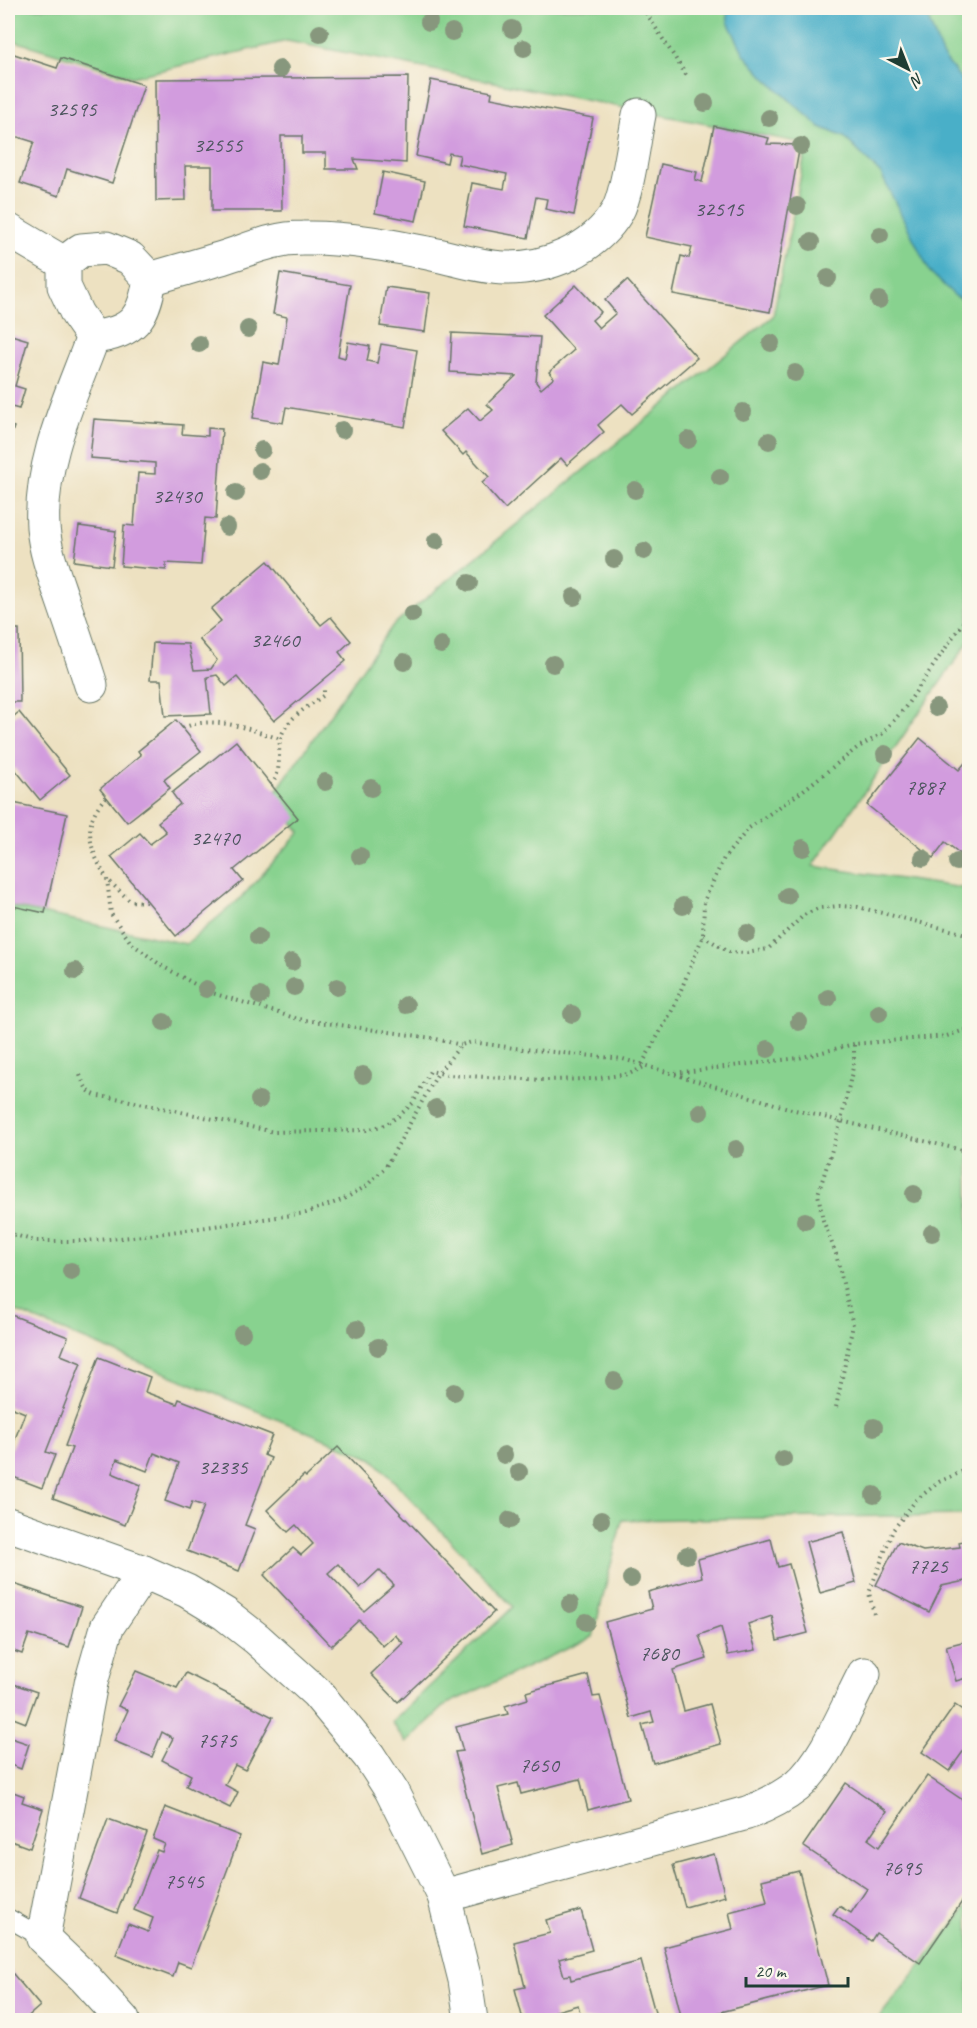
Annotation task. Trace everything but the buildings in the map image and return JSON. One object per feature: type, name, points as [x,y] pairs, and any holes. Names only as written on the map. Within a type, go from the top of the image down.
[{"type":"street","points":[[150,279],[236,253],[267,241],[300,238],[334,238],[503,268],[534,266],[562,258],[586,245],[600,233],[617,212],[623,196],[639,115]]},
{"type":"street","points":[[8,230],[64,263]]},
{"type":"street","points":[[64,263],[81,250],[106,248],[130,258],[150,279]]},
{"type":"street","points":[[64,263],[64,286],[77,314],[93,337]]},
{"type":"street","points":[[93,337],[114,335],[135,322],[147,299],[150,279]]},
{"type":"street","points":[[92,685],[50,563],[43,528],[43,495],[58,433],[93,337]]},
{"type":"street","points":[[8,1524],[144,1572],[187,1591],[225,1614],[257,1638],[317,1694],[369,1756],[391,1790],[444,1896],[465,1980],[471,2020]]},
{"type":"street","points":[[123,2020],[84,1977],[43,1938],[91,1683],[107,1627],[144,1572]]},
{"type":"street","points":[[444,1896],[747,1813],[774,1802],[797,1786],[817,1765],[864,1674]]},
{"type":"lane","points":[[8,1918],[43,1938]]},
{"type":"path","points":[[643,8],[688,78]]},
{"type":"path","points":[[642,1064],[674,1007],[702,936],[704,901],[724,858],[749,828],[801,792],[856,748],[882,734],[904,709],[969,612]]},
{"type":"path","points":[[271,785],[277,778],[283,732],[290,721],[324,695],[324,686]]},
{"type":"path","points":[[183,728],[192,724],[225,723],[281,739]]},
{"type":"path","points":[[106,797],[92,814],[90,837],[97,861],[107,879],[130,901],[146,902]]},
{"type":"path","points":[[107,879],[111,914],[131,943],[162,966],[209,992],[298,1019],[432,1038],[461,1045],[472,1042],[623,1059],[795,1110],[969,1152]]},
{"type":"path","points":[[702,936],[729,952],[747,953],[768,949],[804,915],[819,908],[839,906],[858,907],[969,935]]},
{"type":"path","points":[[673,1073],[799,1058],[854,1044],[948,1036],[969,1028]]},
{"type":"path","points":[[836,1407],[853,1325],[836,1254],[823,1220],[818,1194],[841,1121],[854,1063],[854,1044]]},
{"type":"path","points":[[8,1233],[35,1241],[86,1241],[143,1236],[306,1213],[342,1200],[365,1187],[385,1168],[438,1073],[461,1045]]},
{"type":"path","points":[[81,1075],[90,1093],[95,1096],[116,1098],[274,1132],[309,1132],[366,1130],[385,1125],[413,1103],[430,1071],[489,1078],[591,1079],[629,1074],[647,1065]]},
{"type":"path","points":[[874,1614],[870,1593],[893,1530],[916,1500],[939,1482],[969,1468]]},
{"type":"green space","points":[[8,8],[969,8],[969,641],[813,866],[969,889],[969,1515],[622,1520],[593,1637],[447,1704],[406,1743],[392,1722],[513,1607],[373,1459],[8,1308],[8,906],[186,944],[241,898],[300,832],[272,797],[393,625],[773,316],[807,144],[287,41],[132,77],[8,39]]},
{"type":"green space","points":[[969,1905],[969,2020],[877,2020]]},
{"type":"water","points":[[727,8],[924,8],[942,55],[969,89],[969,303],[955,296],[930,272],[881,174],[844,137],[820,127],[765,78],[744,54],[728,22]]}]
